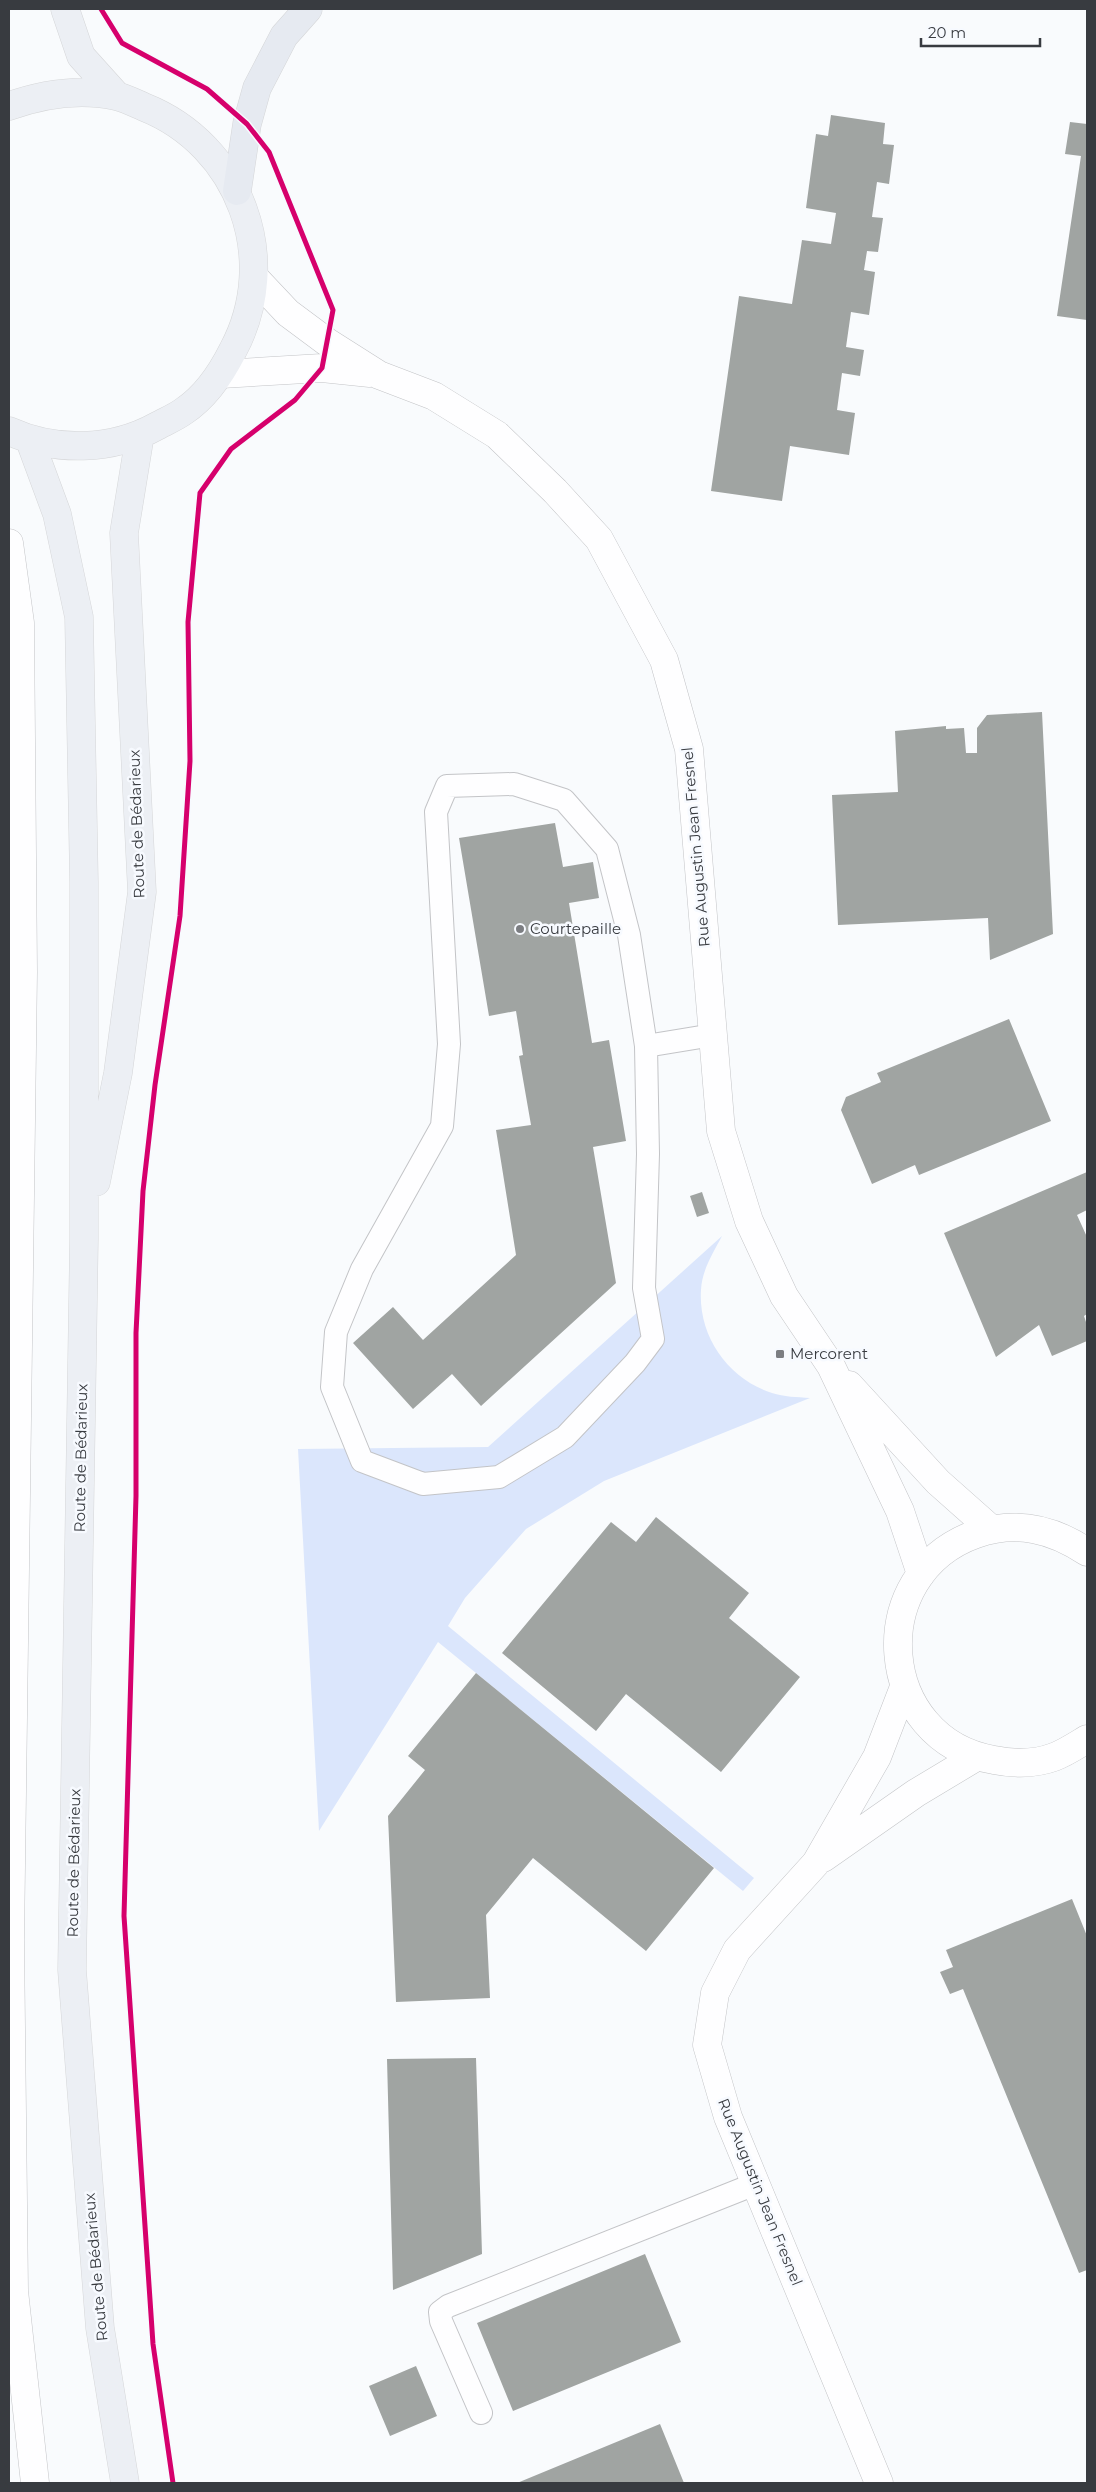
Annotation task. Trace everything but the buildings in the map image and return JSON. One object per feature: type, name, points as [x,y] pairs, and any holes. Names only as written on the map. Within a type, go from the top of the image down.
[{"type":"highway","points":[[237,191],[247,124],[257,88],[284,36],[308,9]]},
{"type":"main road","points":[[65,9],[81,56],[117,96]]},
{"type":"main road","points":[[9,106],[34,97],[75,92],[117,96],[166,115],[207,148],[237,191],[251,234],[255,278],[245,329],[221,374],[185,411],[140,436],[85,447],[19,436]]},
{"type":"main road","name":"Route de Bédarieux","points":[[19,436],[57,514],[79,617],[84,882],[84,1239],[72,1970],[100,2328],[125,2483]]},
{"type":"main road","name":"Route de Bédarieux","points":[[84,1239],[118,1073],[142,892],[124,533],[140,436]]},
{"type":"street","name":"Rue Augustin Jean Fresnel","points":[[255,278],[288,313],[327,342],[379,375],[434,396],[497,435],[555,490],[599,539],[664,660],[689,749],[721,1131],[749,1221],[784,1296],[831,1366],[900,1511],[921,1574]]},
{"type":"street","name":"Rue Augustin Jean Fresnel","points":[[221,374],[322,368],[379,375]]},
{"type":"street","points":[[9,544],[20,623],[22,962],[10,1940],[14,2291],[35,2483]]},
{"type":"street","name":"Rue Augustin Jean Fresnel","points":[[831,1366],[938,1482],[991,1529]]},
{"type":"street","points":[[1087,1552],[1065,1538],[1029,1528],[991,1529],[956,1544],[940,1554],[921,1574],[906,1599],[898,1628],[897,1658],[904,1687],[920,1716],[946,1741],[976,1757],[1015,1764],[1054,1757],[1087,1739]]},
{"type":"street","name":"Rue Augustin Jean Fresnel","points":[[879,2483],[728,2117],[707,2045],[715,1993],[736,1950],[816,1863],[877,1757],[904,1687]]},
{"type":"street","name":"Rue Augustin Jean Fresnel","points":[[816,1863],[916,1794],[976,1757]]},
{"type":"lane","points":[[514,784],[564,800],[607,849],[629,935],[646,1046],[648,1154],[644,1288],[653,1339],[635,1363],[565,1437],[499,1477],[422,1484],[362,1461],[332,1387],[336,1332],[362,1269],[442,1126],[449,1044],[436,812],[447,786],[514,784]]},
{"type":"lane","points":[[646,1046],[713,1035]]},
{"type":"lane","points":[[481,2412],[441,2321],[440,2312],[448,2306],[512,2278],[755,2184]]},
{"type":"shaded area","points":[[722,1236],[706,1269],[701,1290],[701,1307],[705,1324],[719,1354],[729,1366],[756,1386],[781,1395],[810,1398],[604,1481],[526,1529],[465,1598],[448,1626],[754,1878],[743,1891],[438,1642],[319,1831],[298,1449],[488,1447]]},
{"type":"cycle path","points":[[101,9],[122,43],[207,89],[247,124],[269,152],[333,310],[322,368],[295,400],[231,449],[200,493],[188,622],[190,761],[180,916],[155,1085],[143,1191],[136,1333],[136,1496],[124,1916],[153,2344],[173,2483]]},
{"type":"place","name":"Courtepaille","points":[[520,929]]},
{"type":"place","name":"Mercorent","points":[[780,1354]]}]
